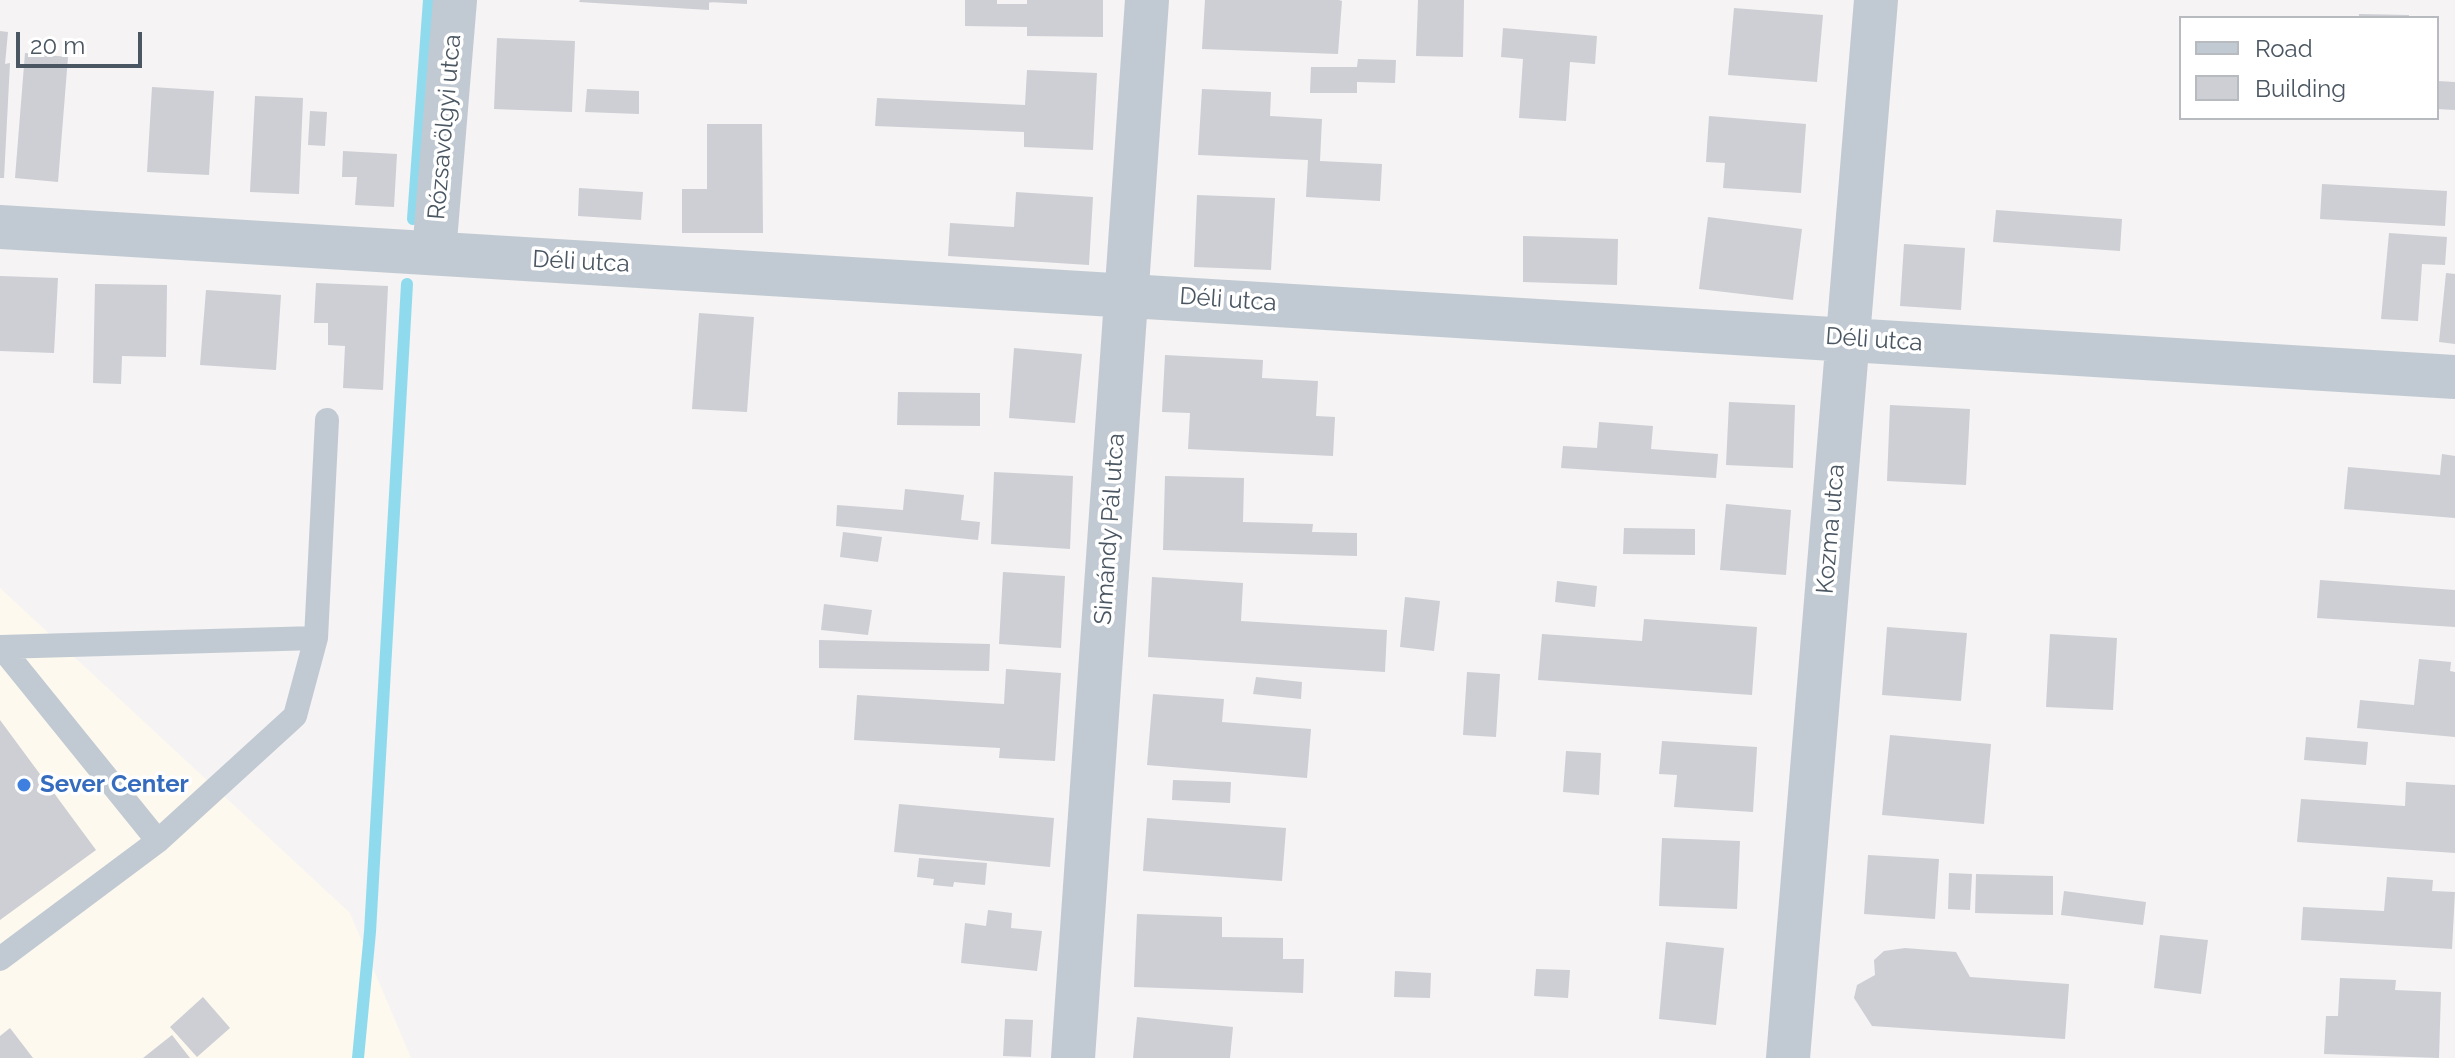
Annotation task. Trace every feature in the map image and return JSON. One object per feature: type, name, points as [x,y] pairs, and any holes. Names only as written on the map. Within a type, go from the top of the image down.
[{"type":"street","name":"Rózsavölgyi utca","points":[[434,253],[455,0]]},
{"type":"street","name":"Simándy Pál utca","points":[[1073,1058],[1147,0]]},
{"type":"street","name":"Kozma utca","points":[[1788,1058],[1876,0]]},
{"type":"street","name":"Déli utca","points":[[0,227],[2455,377]]},
{"type":"lane","points":[[0,959],[158,841],[295,716],[316,638],[327,420]]},
{"type":"lane","points":[[0,647],[316,638]]},
{"type":"lane","points":[[0,647],[158,841]]},
{"type":"shaded area","points":[[0,588],[350,913],[411,1058],[0,1058]]},
{"type":"building","points":[[709,0],[709,10],[579,2]]},
{"type":"building","points":[[747,0],[747,4],[709,2]]},
{"type":"building","points":[[965,0],[1027,4],[1027,0],[1103,0],[1103,37],[1027,36],[1027,27],[965,26]]},
{"type":"building","points":[[1205,0],[1342,1],[1338,54],[1202,49]]},
{"type":"building","points":[[1418,0],[1464,0],[1463,57],[1416,56]]},
{"type":"building","points":[[1734,8],[1823,15],[1817,82],[1728,75]]},
{"type":"building","points":[[2359,14],[2409,15],[2409,16]]},
{"type":"building","points":[[1503,28],[1597,36],[1595,64],[1570,62],[1566,121],[1519,118],[1523,59],[1501,57]]},
{"type":"building","points":[[0,31],[8,32],[5,64],[10,63],[4,178],[0,178]]},
{"type":"building","points":[[497,38],[575,41],[572,112],[494,109]]},
{"type":"building","points":[[25,53],[68,57],[58,182],[15,178]]},
{"type":"building","points":[[1358,59],[1396,60],[1395,83],[1357,82],[1357,93],[1310,93],[1311,67],[1357,67]]},
{"type":"building","points":[[1027,70],[1097,73],[1093,150],[1024,147],[1024,132],[875,126],[877,98],[1025,105]]},
{"type":"building","points":[[2439,81],[2455,82],[2455,110],[2439,109]]},
{"type":"building","points":[[152,87],[214,91],[209,175],[147,172]]},
{"type":"building","points":[[587,89],[639,91],[639,114],[585,112]]},
{"type":"building","points":[[1202,89],[1271,92],[1270,116],[1322,119],[1320,161],[1382,164],[1380,201],[1306,197],[1308,160],[1198,155]]},
{"type":"building","points":[[255,96],[303,98],[299,194],[250,192]]},
{"type":"building","points":[[310,111],[327,112],[325,146],[308,145]]},
{"type":"building","points":[[1709,116],[1806,124],[1801,193],[1723,188],[1725,163],[1706,162]]},
{"type":"building","points":[[707,124],[762,124],[763,233],[682,233],[682,189],[707,189]]},
{"type":"building","points":[[343,151],[397,154],[394,207],[355,205],[357,177],[342,177]]},
{"type":"building","points":[[2322,184],[2447,191],[2445,226],[2320,219]]},
{"type":"building","points":[[579,188],[643,192],[641,220],[578,216]]},
{"type":"building","points":[[1016,192],[1093,197],[1089,265],[948,256],[950,223],[1014,227]]},
{"type":"building","points":[[1197,195],[1275,198],[1271,270],[1194,267]]},
{"type":"building","points":[[1996,210],[2122,219],[2120,251],[1993,242]]},
{"type":"building","points":[[1708,217],[1802,229],[1793,300],[1699,289]]},
{"type":"building","points":[[2389,233],[2447,237],[2445,265],[2422,264],[2418,321],[2381,319]]},
{"type":"building","points":[[1523,236],[1618,239],[1617,285],[1523,282]]},
{"type":"building","points":[[1904,244],[1965,248],[1961,310],[1900,306]]},
{"type":"building","points":[[2446,273],[2455,274],[2455,344],[2439,342]]},
{"type":"building","points":[[0,276],[58,278],[54,353],[0,351]]},
{"type":"building","points":[[316,283],[388,286],[383,390],[343,388],[345,346],[328,345],[328,323],[314,323]]},
{"type":"building","points":[[95,284],[167,285],[166,357],[122,356],[121,384],[93,383]]},
{"type":"building","points":[[206,290],[281,295],[276,370],[200,365]]},
{"type":"building","points":[[699,313],[754,317],[747,412],[692,409]]},
{"type":"building","points":[[1014,348],[1082,354],[1075,423],[1009,418]]},
{"type":"building","points":[[1165,355],[1263,360],[1262,378],[1318,381],[1316,416],[1335,417],[1333,456],[1188,449],[1190,413],[1162,412]]},
{"type":"building","points":[[898,392],[980,393],[980,426],[897,425]]},
{"type":"building","points":[[1729,402],[1795,405],[1793,468],[1726,465]]},
{"type":"building","points":[[1890,405],[1970,409],[1966,485],[1887,481]]},
{"type":"building","points":[[1599,422],[1653,426],[1651,449],[1718,454],[1716,478],[1561,468],[1563,446],[1597,448]]},
{"type":"building","points":[[2442,454],[2455,456],[2455,518],[2344,509],[2348,467],[2440,475]]},
{"type":"building","points":[[994,472],[1073,476],[1070,549],[991,544]]},
{"type":"building","points":[[1165,476],[1244,478],[1243,522],[1313,524],[1312,532],[1357,533],[1357,556],[1163,550]]},
{"type":"building","points":[[905,489],[964,495],[961,520],[980,522],[978,540],[836,526],[837,505],[903,510]]},
{"type":"building","points":[[1726,504],[1791,510],[1786,575],[1720,570]]},
{"type":"building","points":[[1624,528],[1695,529],[1695,555],[1623,554]]},
{"type":"building","points":[[843,532],[882,537],[878,562],[840,557]]},
{"type":"building","points":[[1003,572],[1065,576],[1061,648],[999,644]]},
{"type":"building","points":[[1152,577],[1243,583],[1241,621],[1387,630],[1385,672],[1148,657]]},
{"type":"building","points":[[2320,580],[2455,590],[2455,627],[2317,618]]},
{"type":"building","points":[[1557,581],[1597,586],[1595,607],[1555,602]]},
{"type":"building","points":[[1405,597],[1440,601],[1434,651],[1400,647]]},
{"type":"building","points":[[824,604],[872,610],[868,635],[821,630]]},
{"type":"building","points":[[1644,619],[1757,627],[1752,695],[1538,680],[1542,634],[1642,641]]},
{"type":"building","points":[[1887,627],[1967,633],[1961,701],[1882,695]]},
{"type":"building","points":[[2050,634],[2117,638],[2113,710],[2046,707]]},
{"type":"building","points":[[819,640],[990,644],[989,671],[819,668]]},
{"type":"building","points":[[2419,659],[2451,662],[2450,671],[2455,672],[2455,737],[2357,728],[2360,700],[2414,705]]},
{"type":"building","points":[[1006,669],[1061,673],[1055,761],[999,758],[1000,748],[854,740],[857,695],[1004,704]]},
{"type":"building","points":[[1467,672],[1500,674],[1496,737],[1463,735]]},
{"type":"building","points":[[1256,677],[1302,682],[1301,699],[1253,694]]},
{"type":"building","points":[[1153,694],[1224,699],[1222,722],[1311,729],[1307,778],[1147,765]]},
{"type":"building","name":"Sever Center","points":[[0,720],[96,850],[0,920]]},
{"type":"building","points":[[1890,735],[1991,744],[1984,824],[1882,815]]},
{"type":"building","points":[[2306,737],[2368,742],[2366,765],[2304,760]]},
{"type":"building","points":[[1662,741],[1757,747],[1753,812],[1674,807],[1677,775],[1659,774]]},
{"type":"building","points":[[1566,751],[1601,753],[1599,795],[1563,792]]},
{"type":"building","points":[[1173,780],[1231,782],[1230,803],[1172,800]]},
{"type":"building","points":[[2406,782],[2455,785],[2455,853],[2297,842],[2301,799],[2405,806]]},
{"type":"building","points":[[899,804],[1054,818],[1050,867],[894,852]]},
{"type":"building","points":[[1147,818],[1286,828],[1282,881],[1143,871]]},
{"type":"building","points":[[1662,838],[1740,841],[1737,909],[1659,906]]},
{"type":"building","points":[[1868,855],[1939,859],[1935,919],[1864,914]]},
{"type":"building","points":[[919,858],[987,863],[985,885],[954,882],[953,887],[933,885],[934,879],[917,877]]},
{"type":"building","points":[[1949,873],[1972,874],[1970,910],[1948,909]]},
{"type":"building","points":[[1976,874],[2053,876],[2053,915],[1975,913]]},
{"type":"building","points":[[2387,877],[2433,880],[2432,891],[2455,892],[2452,949],[2301,940],[2303,907],[2384,911]]},
{"type":"building","points":[[2064,891],[2146,902],[2143,925],[2061,915]]},
{"type":"building","points":[[988,910],[1012,913],[1011,928],[1042,931],[1037,971],[961,963],[965,923],[986,926]]},
{"type":"building","points":[[1137,914],[1222,917],[1222,937],[1283,938],[1283,959],[1304,959],[1303,993],[1134,987]]},
{"type":"building","points":[[2160,935],[2208,940],[2201,994],[2154,988]]},
{"type":"building","points":[[1666,942],[1724,948],[1716,1025],[1659,1019]]},
{"type":"building","points":[[1905,948],[1956,952],[1970,977],[2069,984],[2065,1039],[1872,1026],[1854,998],[1857,985],[1875,975],[1874,960],[1884,951]]},
{"type":"building","points":[[1536,969],[1570,970],[1568,998],[1534,996]]},
{"type":"building","points":[[1395,971],[1431,973],[1430,998],[1394,997]]},
{"type":"building","points":[[2340,978],[2396,980],[2395,990],[2441,992],[2439,1058],[2324,1054],[2326,1016],[2338,1016]]},
{"type":"building","points":[[203,997],[230,1028],[197,1057],[170,1027]]},
{"type":"building","points":[[1137,1017],[1233,1027],[1230,1058],[1133,1058]]},
{"type":"building","points":[[1005,1019],[1033,1020],[1031,1057],[1003,1056]]},
{"type":"building","points":[[10,1028],[33,1058],[0,1058],[0,1036]]},
{"type":"building","points":[[172,1035],[190,1058],[143,1058]]},
{"type":"waterway","points":[[413,219],[429,0]]},
{"type":"waterway","points":[[358,1058],[370,932],[407,284]]},
{"type":"place","name":"Sever Center","points":[[24,785]]}]
